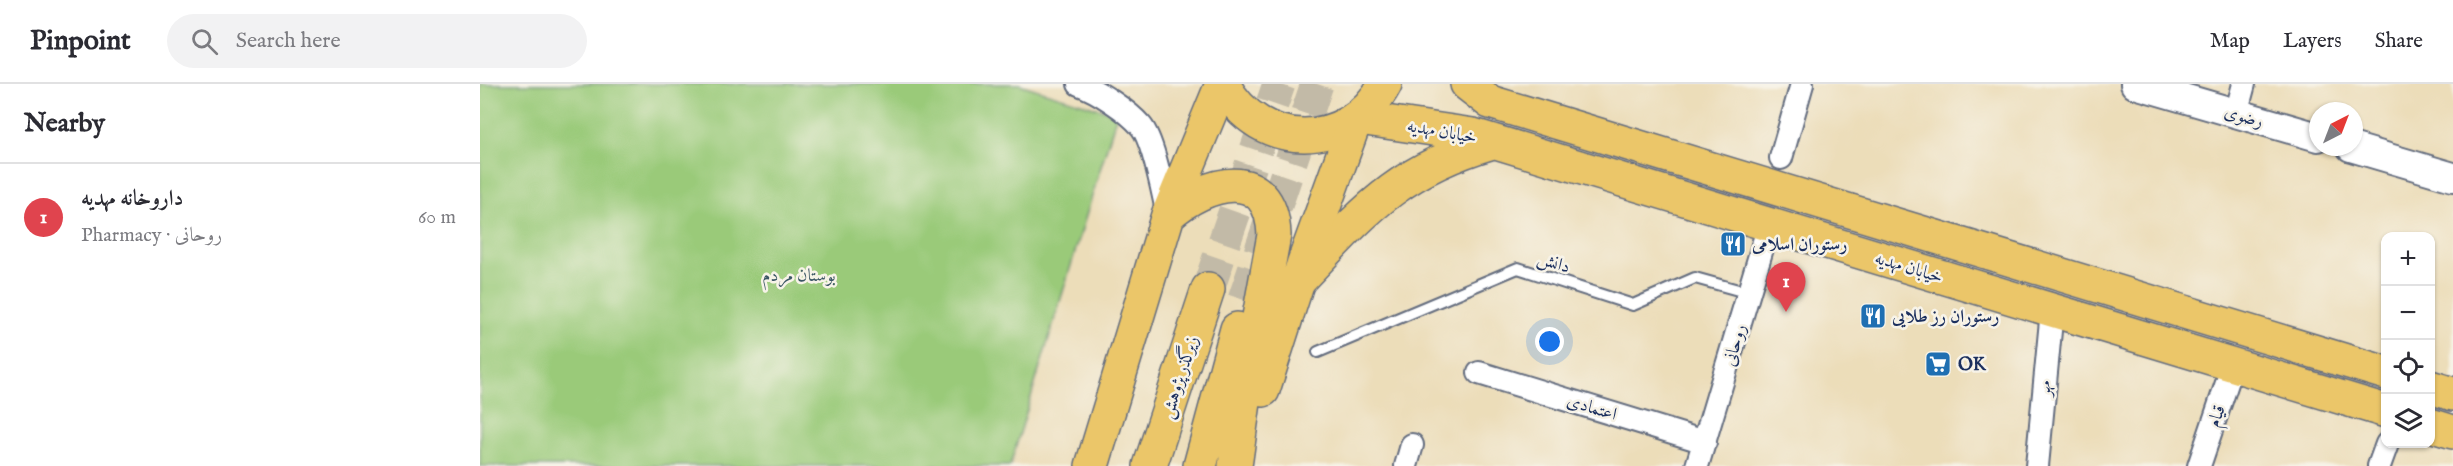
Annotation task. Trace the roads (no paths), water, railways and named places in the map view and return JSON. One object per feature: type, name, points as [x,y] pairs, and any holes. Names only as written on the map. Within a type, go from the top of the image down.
[{"type":"main road","points":[[1092,466],[1168,215],[1222,84],[1249,116],[1273,130],[1301,136],[1329,132],[1357,119],[1377,100],[1385,84]]},
{"type":"main road","name":"خیابان مهدیه","points":[[1467,84],[1490,102],[2381,372]]},
{"type":"main road","points":[[1237,466],[1296,283],[1357,119]]},
{"type":"main road","name":"خیابان مهدیه","points":[[1357,119],[1473,135],[2381,410]]},
{"type":"main road","points":[[1296,283],[1389,190],[1442,159],[1496,142]]},
{"type":"main road","points":[[1168,215],[1196,194],[1212,187],[1230,185],[1252,189],[1263,198],[1274,219],[1274,235],[1246,388],[1237,466]]},
{"type":"main road","name":"زیرگذر پژوهش","points":[[1150,466],[1208,289]]},
{"type":"main road","points":[[1200,466],[1244,300]]},
{"type":"main road","points":[[2435,389],[2453,394]]},
{"type":"main road","points":[[2435,427],[2453,432]]},
{"type":"street","points":[[1079,84],[1097,90],[1142,126],[1156,165],[1168,215]]},
{"type":"street","points":[[1781,158],[1802,84]]},
{"type":"street","name":"رضوی","points":[[2135,84],[2309,134]]},
{"type":"street","points":[[2236,114],[2244,84]]},
{"type":"street","points":[[2363,151],[2453,177]]},
{"type":"street","name":"روحانی","points":[[1698,466],[1769,225]]},
{"type":"street","name":"مهر","points":[[2037,466],[2052,310]]},
{"type":"street","name":"قیام","points":[[2199,466],[2233,365]]},
{"type":"street","name":"اعتمادی","points":[[1479,373],[1705,442]]},
{"type":"street","points":[[2379,466],[2386,448]]},
{"type":"lane","name":"دانش","points":[[1318,352],[1518,268],[1633,305],[1695,278],[1749,292]]},
{"type":"tunnel","points":[[1208,289],[1279,84]]},
{"type":"tunnel","points":[[1244,300],[1317,84]]},
{"type":"place","name":"رستوران اسلامی","points":[[1733,244]]},
{"type":"place","name":"داروخانه مهدیه","points":[[1786,312]]},
{"type":"place","name":"رستوران رز طلایی","points":[[1873,316]]},
{"type":"place","name":"OK","points":[[1938,364]]},
{"type":"park label","name":"بوستان مردم","points":[[799,275]]}]
